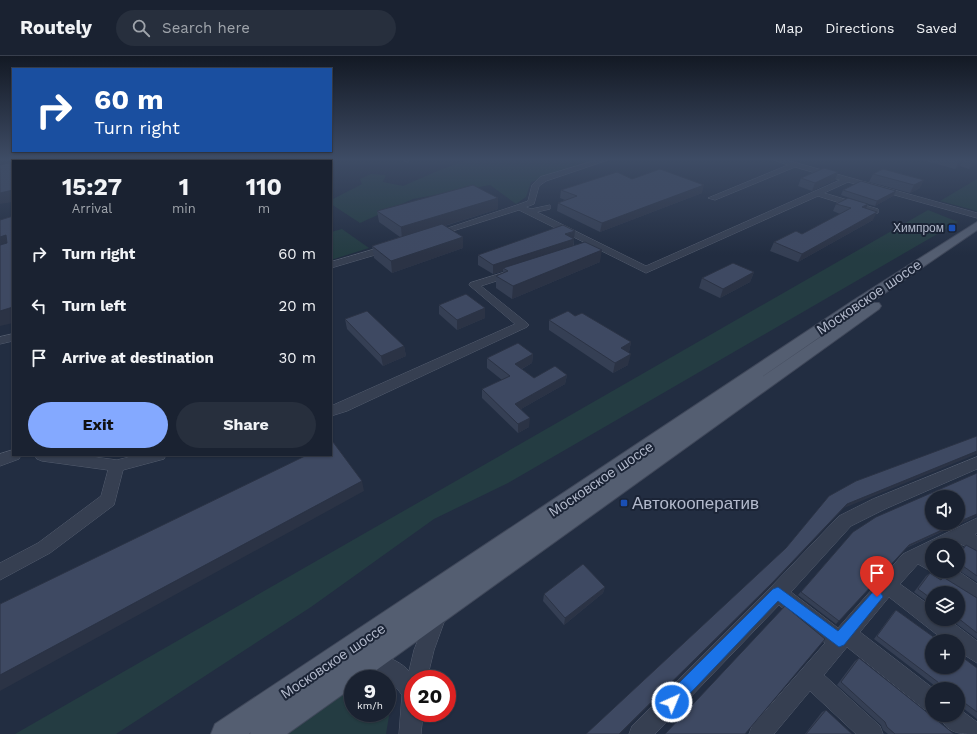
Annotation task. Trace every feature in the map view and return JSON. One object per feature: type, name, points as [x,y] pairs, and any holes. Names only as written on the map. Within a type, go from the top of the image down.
[{"type":"main road","name":"Московское шоссе","points":[[225,734],[865,299],[977,225]]},
{"type":"main road","name":"Московское шоссе","points":[[264,734],[977,234]]},
{"type":"street","points":[[425,237],[531,202],[534,192]]},
{"type":"street","points":[[712,198],[728,192]]},
{"type":"street","points":[[500,203],[530,212],[646,270],[820,192]]},
{"type":"street","points":[[888,192],[977,216]]},
{"type":"street","points":[[817,193],[875,211]]},
{"type":"street","points":[[530,212],[547,207]]},
{"type":"street","points":[[582,249],[596,245]]},
{"type":"street","points":[[332,265],[396,246]]},
{"type":"street","points":[[332,411],[342,408],[523,325],[474,285],[526,268]]},
{"type":"street","points":[[0,341],[12,337]]},
{"type":"street","points":[[0,460],[12,456]]},
{"type":"street","points":[[49,456],[117,466],[155,456]]},
{"type":"street","points":[[640,734],[778,593],[845,521],[878,504],[977,463]]},
{"type":"street","points":[[0,572],[44,548],[108,500],[117,466]]},
{"type":"street","points":[[952,538],[977,525]]},
{"type":"street","points":[[960,534],[977,545]]},
{"type":"street","points":[[761,734],[909,560],[925,557]]},
{"type":"street","points":[[953,578],[977,594]]},
{"type":"street","points":[[887,585],[977,653]]},
{"type":"street","points":[[778,593],[843,637],[925,696]]},
{"type":"street","points":[[419,670],[424,650],[438,612]]},
{"type":"street","points":[[358,668],[375,666],[391,670],[404,680]]},
{"type":"street","points":[[809,676],[872,734]]},
{"type":"street","points":[[410,734],[411,722]]},
{"type":"street","points":[[959,722],[974,734]]},
{"type":"green space","points":[[347,192],[453,192],[413,199],[360,223],[332,205],[332,199]]},
{"type":"green space","points":[[499,192],[528,192],[526,197],[516,204]]},
{"type":"green space","points":[[956,192],[977,192],[977,211],[940,201]]},
{"type":"green space","points":[[928,210],[958,222],[508,483],[434,519],[311,607],[116,734],[15,734]]},
{"type":"green space","points":[[342,229],[369,248],[332,260],[332,232]]},
{"type":"green space","points":[[344,690],[344,722],[388,722],[386,734],[286,734]]},
{"type":"building","points":[[448,192],[486,192],[498,198],[401,227],[377,211]]},
{"type":"building","points":[[565,192],[686,192],[602,223],[558,203],[577,196]]},
{"type":"building","points":[[848,192],[895,192],[877,201]]},
{"type":"building","points":[[848,198],[868,204],[862,207],[877,212],[802,254],[774,242],[796,231],[802,234],[851,208],[836,204]]},
{"type":"building","points":[[12,216],[12,307],[0,311],[0,245],[7,243],[6,235],[0,237],[0,220]]},
{"type":"building","points":[[442,224],[463,237],[391,261],[372,246]]},
{"type":"building","points":[[563,225],[575,231],[565,234],[574,239],[493,265],[478,255]]},
{"type":"building","points":[[585,242],[602,250],[513,286],[496,276],[508,271],[503,268]]},
{"type":"building","points":[[733,263],[754,272],[723,289],[702,278]]},
{"type":"building","points":[[466,294],[485,308],[457,320],[439,305]]},
{"type":"building","points":[[367,311],[404,346],[381,356],[345,319]]},
{"type":"building","points":[[568,311],[575,316],[582,313],[631,342],[621,348],[631,354],[615,363],[549,320]]},
{"type":"building","points":[[518,343],[533,354],[515,364],[534,378],[555,366],[567,375],[515,404],[530,418],[518,424],[482,389],[510,376],[487,358]]},
{"type":"building","points":[[977,436],[977,451],[847,504],[772,583],[619,734],[586,734],[786,548],[829,496],[856,481]]},
{"type":"building","points":[[332,442],[362,481],[0,675],[0,604],[305,456],[332,456]]},
{"type":"building","points":[[977,473],[977,514],[965,519],[965,490],[938,490]]},
{"type":"building","points":[[925,496],[925,530],[942,530],[909,545],[839,621],[801,592],[853,532],[876,517]]},
{"type":"building","points":[[966,545],[977,551],[977,576],[965,567]]},
{"type":"building","points":[[583,564],[605,587],[565,618],[544,594]]},
{"type":"building","points":[[926,578],[938,578],[941,580],[945,578],[958,586],[925,586],[925,594],[918,589]]},
{"type":"building","points":[[965,591],[977,598],[977,633],[965,624]]},
{"type":"building","points":[[785,606],[825,639],[745,734],[665,734]]},
{"type":"building","points":[[896,610],[929,634],[925,634],[925,672],[877,636]]},
{"type":"building","points":[[859,658],[925,711],[925,722],[939,722],[954,734],[895,734],[887,727],[885,722],[841,682]]},
{"type":"building","points":[[965,659],[977,668],[977,712],[965,703],[965,682],[938,682],[927,674],[965,674]]},
{"type":"building","points":[[826,710],[852,734],[806,734]]},
{"type":"place","name":"Химпром","points":[[952,228]]},
{"type":"place","name":"Автокооператив","points":[[624,503]]},
{"type":"route","points":[[672,702],[778,593],[839,641],[877,597]]}]
